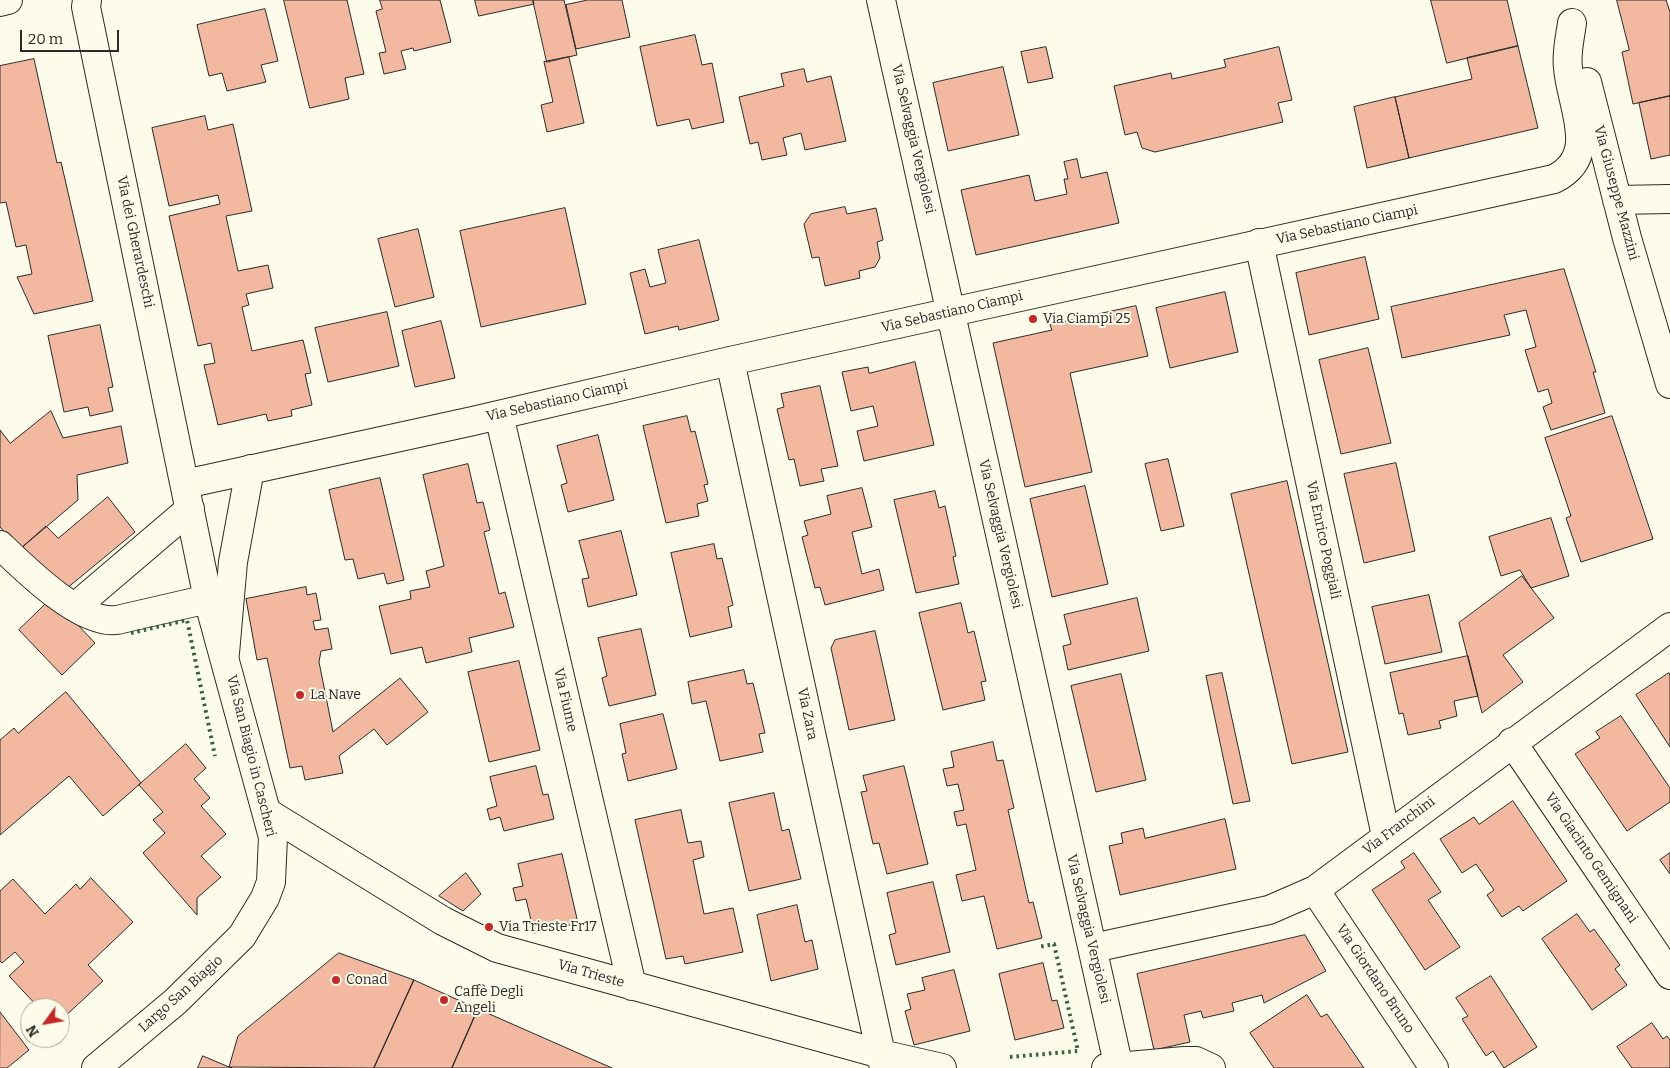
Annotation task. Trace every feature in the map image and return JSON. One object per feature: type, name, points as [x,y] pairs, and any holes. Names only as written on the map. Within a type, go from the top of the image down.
[{"type":"street","points":[[0,2],[8,0]]},
{"type":"street","name":"Via Selvaggia Vergiolesi","points":[[881,0],[1092,948],[1115,1068]]},
{"type":"street","name":"Via dei Gherardeschi","points":[[85,2],[187,497]]},
{"type":"street","name":"Via Sebastiano Ciampi","points":[[187,497],[250,470],[499,415],[730,361],[1529,186],[1560,176],[1577,158],[1581,143],[1568,69],[1570,11]]},
{"type":"street","name":"Via Giuseppe Mazzini","points":[[1570,11],[1617,200],[1670,384]]},
{"type":"street","points":[[1617,200],[1670,198]]},
{"type":"street","name":"Via Enrico Poggiali","points":[[1259,244],[1386,836]]},
{"type":"street","name":"Via Zara","points":[[730,361],[883,1061]]},
{"type":"street","name":"Via Fiume","points":[[499,415],[632,986]]},
{"type":"street","points":[[225,655],[234,553],[250,470]]},
{"type":"street","points":[[75,607],[187,497]]},
{"type":"street","name":"Via San Biagio in Cascheri","points":[[187,497],[208,599],[268,813],[273,838],[273,862],[270,882],[258,912]]},
{"type":"street","points":[[0,545],[75,607],[99,619],[109,621],[208,599]]},
{"type":"street","name":"Via Franchini","points":[[1092,948],[1270,910],[1315,890],[1512,742],[1670,627]]},
{"type":"street","name":"Via Giacinto Gemignani","points":[[1512,742],[1670,975]]},
{"type":"street","name":"Via Trieste","points":[[268,813],[443,921],[498,948],[883,1061],[942,1068]]},
{"type":"street","name":"Via Giordano Bruno","points":[[1315,890],[1434,1068]]},
{"type":"street","name":"Largo San Biagio","points":[[96,1068],[210,970],[242,936],[258,912]]},
{"type":"street","points":[[1115,1068],[1184,1061],[1196,1061],[1210,1068]]},
{"type":"building","points":[[284,0],[347,0],[364,74],[345,78],[349,99],[310,108]]},
{"type":"building","points":[[380,0],[440,0],[451,42],[414,51],[413,48],[401,51],[406,69],[384,74],[379,53],[386,52],[376,11],[382,9]]},
{"type":"building","points":[[475,0],[533,0],[534,4],[479,16]]},
{"type":"building","points":[[533,0],[564,0],[577,55],[547,62]]},
{"type":"building","points":[[588,0],[622,0],[630,37],[576,49],[566,5]]},
{"type":"building","points":[[1431,0],[1507,0],[1518,46],[1447,63]]},
{"type":"building","points":[[1617,0],[1666,0],[1670,12],[1670,96],[1633,104],[1622,52],[1629,50]]},
{"type":"building","points":[[265,9],[278,61],[261,65],[266,82],[227,91],[222,73],[209,76],[197,25]]},
{"type":"building","points":[[695,35],[702,65],[712,63],[724,122],[692,129],[689,119],[657,126],[640,47]]},
{"type":"building","points":[[1518,46],[1538,128],[1409,158],[1395,97],[1472,79],[1467,58]]},
{"type":"building","points":[[1046,47],[1053,78],[1028,83],[1021,52]]},
{"type":"building","points":[[1279,47],[1292,100],[1278,103],[1283,122],[1155,152],[1142,148],[1137,132],[1125,135],[1114,86],[1171,73],[1172,79],[1226,67],[1224,60]]},
{"type":"building","points":[[569,57],[584,123],[547,132],[541,105],[553,102],[544,62]]},
{"type":"building","points":[[34,59],[57,163],[61,162],[93,301],[34,314],[17,277],[32,274],[26,245],[16,247],[6,202],[0,203],[0,66]]},
{"type":"building","points":[[1003,67],[1019,135],[948,151],[933,83]]},
{"type":"building","points":[[804,69],[807,82],[831,76],[846,141],[805,150],[801,133],[783,138],[787,155],[762,160],[758,142],[750,144],[739,97],[784,86],[781,74]]},
{"type":"building","points":[[1670,96],[1670,155],[1651,159],[1639,103]]},
{"type":"building","points":[[1395,97],[1409,158],[1367,168],[1354,107]]},
{"type":"building","points":[[205,116],[208,130],[233,124],[252,211],[226,216],[238,271],[268,265],[273,288],[246,294],[249,305],[242,307],[252,351],[303,340],[311,373],[305,374],[312,405],[291,410],[292,416],[268,421],[266,414],[218,425],[204,365],[215,363],[211,343],[198,346],[169,216],[220,204],[218,195],[169,206],[152,128]]},
{"type":"building","points":[[1077,159],[1081,178],[1107,172],[1119,223],[976,255],[961,190],[1029,175],[1035,201],[1067,194],[1064,179],[1068,179],[1064,162]]},
{"type":"building","points":[[845,207],[847,214],[876,208],[883,240],[877,242],[880,258],[875,267],[859,271],[860,278],[825,286],[819,257],[812,258],[804,224],[811,214]]},
{"type":"building","points":[[565,208],[586,304],[481,327],[460,231]]},
{"type":"building","points":[[418,229],[434,297],[395,307],[378,239]]},
{"type":"building","points":[[699,240],[719,320],[679,330],[678,326],[645,334],[630,273],[645,269],[650,287],[666,283],[658,250]]},
{"type":"building","points":[[1365,257],[1379,319],[1309,335],[1296,273]]},
{"type":"building","points":[[1564,269],[1596,372],[1593,372],[1605,413],[1551,430],[1543,407],[1552,403],[1548,389],[1538,392],[1525,350],[1536,347],[1526,310],[1504,315],[1510,335],[1402,358],[1391,307]]},
{"type":"building","points":[[1225,292],[1238,352],[1170,368],[1156,308]]},
{"type":"building","points":[[1136,306],[1148,356],[1070,373],[1092,472],[1025,487],[993,343],[1052,330],[1050,325]]},
{"type":"building","points":[[387,312],[399,366],[328,382],[315,328]]},
{"type":"building","points":[[441,321],[455,378],[415,387],[402,331]]},
{"type":"building","points":[[100,325],[113,387],[108,388],[113,411],[90,416],[88,407],[64,412],[48,336]]},
{"type":"building","points":[[1368,348],[1391,443],[1341,454],[1319,360]]},
{"type":"building","points":[[915,362],[934,445],[864,461],[857,431],[878,426],[873,406],[851,411],[842,372],[868,367],[869,373]]},
{"type":"building","points":[[820,386],[838,466],[821,469],[824,481],[800,486],[794,459],[789,460],[777,409],[784,407],[781,394]]},
{"type":"building","points":[[51,411],[63,438],[121,426],[128,463],[77,475],[78,500],[20,549],[0,527],[0,430],[10,443]]},
{"type":"building","points":[[687,416],[691,432],[695,431],[708,484],[704,485],[708,501],[697,504],[699,516],[666,523],[643,426]]},
{"type":"building","points":[[1612,416],[1653,539],[1581,562],[1566,518],[1571,516],[1545,438]]},
{"type":"building","points":[[598,435],[614,500],[568,512],[561,485],[567,483],[557,446]]},
{"type":"building","points":[[1168,459],[1184,526],[1161,531],[1145,464]]},
{"type":"building","points":[[1396,463],[1415,551],[1364,563],[1344,474]]},
{"type":"building","points":[[468,464],[477,503],[483,502],[490,530],[484,532],[499,594],[505,592],[514,627],[469,638],[472,652],[426,663],[422,647],[391,654],[379,606],[411,599],[410,591],[430,587],[426,571],[444,566],[423,475]]},
{"type":"building","points":[[380,478],[404,580],[387,584],[384,573],[358,579],[353,559],[345,560],[329,490]]},
{"type":"building","points":[[1287,481],[1348,752],[1292,764],[1231,494]]},
{"type":"building","points":[[1085,486],[1108,584],[1052,597],[1030,499]]},
{"type":"building","points":[[862,488],[872,527],[852,532],[862,574],[879,569],[884,590],[825,605],[820,587],[815,588],[802,537],[808,535],[804,521],[831,514],[827,496]]},
{"type":"building","points":[[935,491],[939,508],[945,506],[956,556],[953,557],[959,584],[916,593],[894,500]]},
{"type":"building","points":[[108,497],[135,532],[66,589],[20,549],[46,526],[58,538]]},
{"type":"building","points":[[1551,518],[1569,576],[1531,588],[1520,570],[1501,576],[1489,537]]},
{"type":"building","points":[[621,531],[637,595],[588,607],[582,579],[589,578],[579,541]]},
{"type":"building","points":[[714,544],[717,559],[722,558],[733,605],[728,607],[732,627],[690,637],[671,553]]},
{"type":"building","points":[[1522,576],[1554,618],[1503,655],[1523,682],[1482,713],[1459,623]]},
{"type":"building","name":"La Nave","points":[[306,587],[307,595],[316,593],[321,620],[313,621],[315,630],[328,628],[332,649],[321,651],[319,662],[333,732],[400,678],[428,712],[387,745],[374,729],[339,756],[343,773],[305,780],[302,766],[290,768],[267,658],[257,660],[246,599]]},
{"type":"building","points":[[1429,595],[1442,652],[1385,664],[1372,607]]},
{"type":"building","points":[[52,598],[95,643],[62,675],[19,630]]},
{"type":"building","points":[[1137,598],[1149,651],[1068,670],[1063,646],[1071,644],[1064,615]]},
{"type":"building","points":[[961,603],[968,633],[974,631],[986,681],[981,682],[985,700],[943,710],[919,613]]},
{"type":"building","points":[[641,629],[656,695],[609,706],[602,678],[607,676],[598,638]]},
{"type":"building","points":[[875,631],[895,720],[849,730],[831,648],[835,640]]},
{"type":"building","points":[[1468,656],[1478,696],[1454,701],[1457,716],[1439,721],[1441,728],[1408,735],[1403,713],[1399,714],[1390,673]]},
{"type":"building","points":[[519,661],[540,750],[489,762],[468,672]]},
{"type":"building","points":[[744,670],[747,684],[753,683],[765,733],[759,734],[763,752],[720,761],[706,701],[692,704],[688,682]]},
{"type":"building","points":[[1222,673],[1250,801],[1233,804],[1206,676]]},
{"type":"building","points":[[1669,673],[1670,675],[1670,747],[1636,695]]},
{"type":"building","points":[[1121,674],[1146,780],[1096,792],[1071,686]]},
{"type":"building","points":[[66,692],[141,783],[103,816],[69,776],[0,835],[0,740],[14,728],[18,733]]},
{"type":"building","points":[[663,714],[677,769],[628,781],[622,754],[626,753],[620,724]]},
{"type":"building","points":[[1621,716],[1670,788],[1670,802],[1627,831],[1575,754],[1600,738],[1596,732]]},
{"type":"building","points":[[993,742],[997,761],[1003,760],[1014,808],[1008,810],[1029,903],[1033,902],[1042,938],[997,949],[984,896],[962,901],[956,875],[976,870],[966,824],[957,826],[954,812],[964,810],[958,784],[947,786],[943,769],[954,767],[951,752]]},
{"type":"building","points":[[186,744],[206,768],[194,779],[210,798],[201,806],[226,834],[201,856],[221,877],[197,898],[197,915],[143,853],[165,833],[153,820],[163,812],[139,785]]},
{"type":"building","points":[[536,766],[543,795],[548,794],[554,819],[504,831],[500,817],[490,820],[487,809],[497,806],[490,777]]},
{"type":"building","points":[[904,766],[928,864],[887,874],[879,843],[873,844],[861,792],[867,791],[863,776]]},
{"type":"building","points":[[774,793],[782,831],[789,829],[801,879],[749,891],[729,803]]},
{"type":"building","points":[[1513,801],[1567,881],[1523,911],[1519,906],[1502,917],[1487,895],[1494,890],[1476,864],[1462,873],[1440,839],[1474,817],[1479,824]]},
{"type":"building","points":[[681,810],[688,843],[701,841],[704,857],[693,860],[704,914],[733,908],[743,952],[685,964],[683,956],[666,959],[635,820]]},
{"type":"building","points":[[1225,819],[1236,869],[1120,895],[1109,846],[1123,843],[1121,833],[1143,828],[1145,838]]},
{"type":"building","points":[[1414,853],[1441,892],[1428,900],[1460,947],[1425,970],[1372,890],[1405,868],[1401,862]]},
{"type":"building","points":[[1670,853],[1670,874],[1660,860]]},
{"type":"building","points":[[562,854],[578,923],[534,933],[526,899],[516,901],[513,888],[523,886],[518,864]]},
{"type":"building","points":[[466,873],[481,894],[463,911],[439,896]]},
{"type":"building","points":[[91,878],[133,922],[88,965],[103,981],[70,1012],[70,998],[30,998],[9,976],[24,962],[15,952],[2,963],[0,961],[0,891],[13,879],[45,914],[76,884],[80,889]]},
{"type":"building","points":[[933,882],[950,952],[896,965],[889,935],[896,933],[887,893]]},
{"type":"building","points":[[797,905],[805,942],[812,940],[818,969],[771,981],[757,915]]},
{"type":"building","points":[[1577,914],[1590,932],[1594,929],[1620,965],[1615,969],[1627,985],[1592,1010],[1542,939]]},
{"type":"building","points":[[1305,935],[1326,971],[1264,1003],[1262,995],[1232,1003],[1234,1011],[1203,1018],[1201,1011],[1184,1015],[1190,1042],[1154,1050],[1137,974]]},
{"type":"building","points":[[339,953],[414,980],[374,1068],[229,1067],[238,1036]]},
{"type":"building","points":[[1043,963],[1052,1001],[1057,1000],[1064,1028],[1015,1040],[999,974]]},
{"type":"building","points":[[954,970],[970,1031],[914,1045],[905,1011],[911,1009],[907,994],[925,990],[922,978]]},
{"type":"building","points":[[1491,976],[1537,1047],[1504,1068],[1493,1051],[1486,1056],[1462,1019],[1468,1016],[1456,998]]},
{"type":"building","points":[[414,980],[478,1009],[452,1068],[374,1068]]},
{"type":"building","points":[[1307,995],[1321,1017],[1327,1014],[1364,1068],[1274,1068],[1250,1033]]},
{"type":"building","points":[[478,1009],[612,1068],[452,1068]]},
{"type":"building","points":[[0,1012],[20,1038],[20,1048],[27,1048],[29,1050],[7,1068],[0,1068]]},
{"type":"building","points":[[1652,1023],[1663,1039],[1667,1036],[1670,1040],[1670,1068],[1632,1068],[1617,1047]]},
{"type":"building","points":[[203,1056],[229,1067],[232,1068],[198,1068]]},
{"type":"hedge","points":[[131,633],[187,620],[215,756]]},
{"type":"hedge","points":[[1010,1057],[1078,1051],[1054,944],[1039,947]]},
{"type":"place","name":"Via Ciampi 25","points":[[1033,319]]},
{"type":"place","name":"La Nave","points":[[300,695]]},
{"type":"place","name":"Via Trieste Fr17","points":[[489,927]]},
{"type":"place","name":"Conad","points":[[336,980]]},
{"type":"place","name":"Caffè Degli Angeli","points":[[444,1000]]}]
